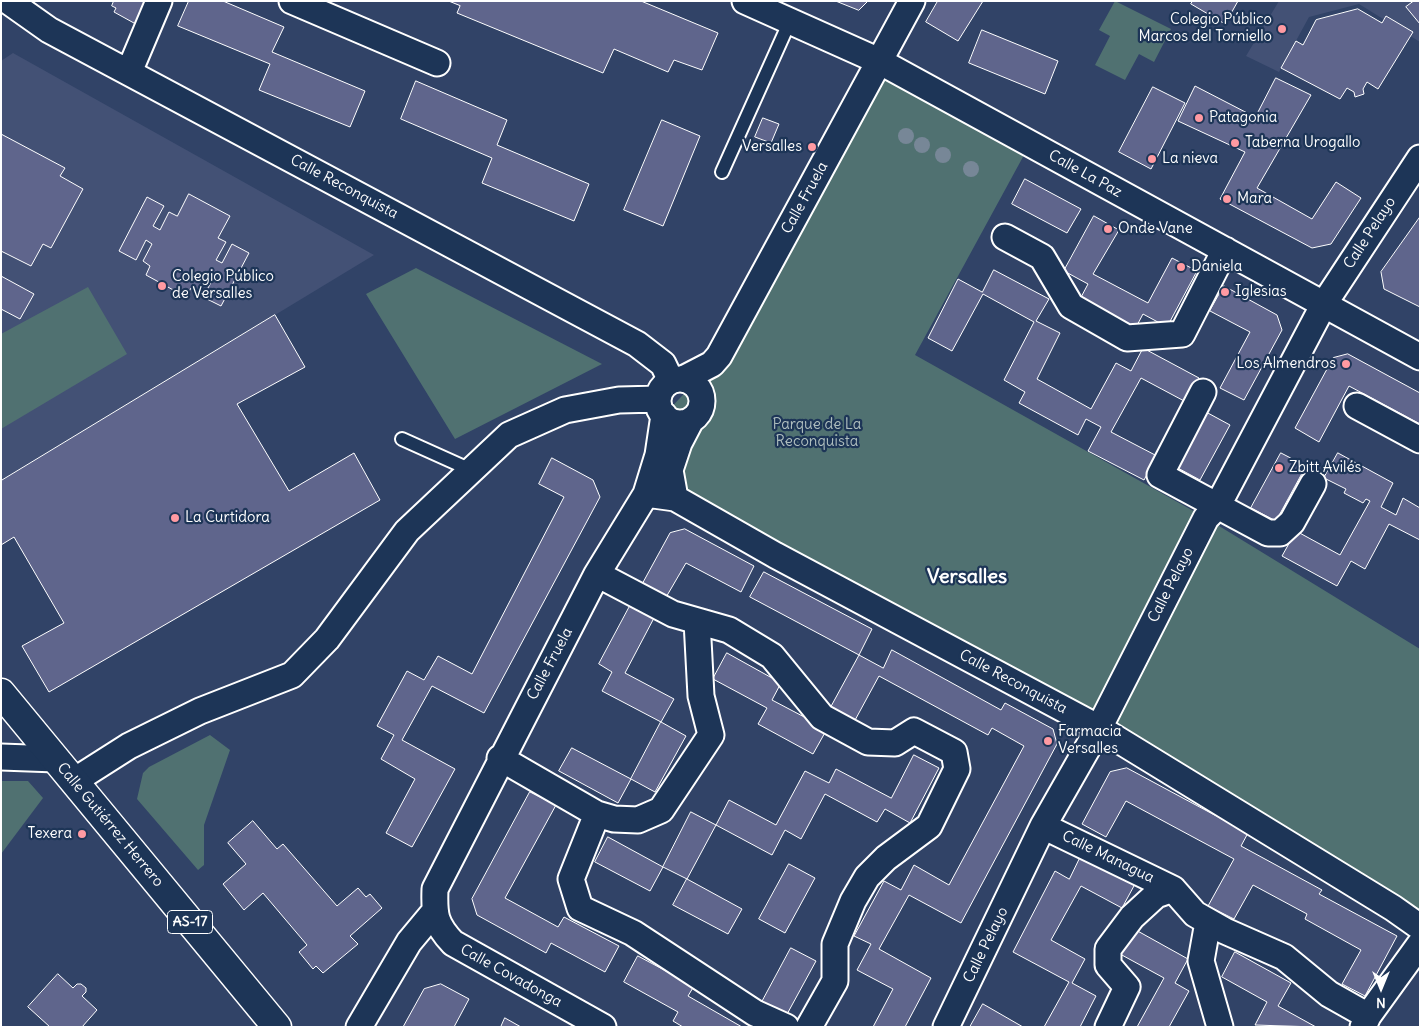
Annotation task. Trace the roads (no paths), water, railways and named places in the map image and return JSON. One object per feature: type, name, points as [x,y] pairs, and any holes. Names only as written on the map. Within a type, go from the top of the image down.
[{"type":"main road","name":"Calle Gutiérrez Herrero","points":[[1,693],[74,781],[266,1022]]},
{"type":"street","name":"Calle Reconquista","points":[[8,1],[49,30],[637,344],[663,364],[669,394]]},
{"type":"street","points":[[129,72],[159,1]]},
{"type":"street","points":[[292,1],[437,62]]},
{"type":"street","name":"Calle La Paz","points":[[745,1],[879,61],[1420,357]]},
{"type":"street","name":"Calle Fruela","points":[[434,912],[435,889],[500,758],[597,574],[646,494],[658,455],[669,394],[712,364],[719,356],[912,1]]},
{"type":"street","name":"Calle Pelayo","points":[[946,1027],[1043,826],[1099,728],[1206,518],[1217,507],[1324,304],[1420,158]]},
{"type":"street","points":[[1005,237],[1042,257],[1071,306],[1127,338],[1182,334],[1224,250]]},
{"type":"street","points":[[74,781],[138,742],[200,711],[292,675],[327,640],[408,531],[508,435],[565,410],[619,400],[669,394],[692,382],[702,397],[702,406],[698,414],[691,420],[679,443],[670,470],[675,498]]},
{"type":"street","points":[[1203,392],[1160,475],[1268,533],[1280,533],[1292,522],[1313,484]]},
{"type":"street","points":[[669,394],[676,422],[691,420]]},
{"type":"street","points":[[1357,406],[1420,440]]},
{"type":"street","name":"Calle Reconquista","points":[[646,494],[675,498],[775,555],[1099,728],[1420,927]]},
{"type":"street","points":[[597,574],[673,614],[729,630],[772,656],[822,717],[868,742],[895,743],[914,731],[954,752],[957,769],[929,826],[886,858],[867,877],[854,901],[836,944],[835,981],[809,1027]]},
{"type":"street","points":[[500,758],[597,814],[614,819],[638,820],[661,810],[711,735],[700,696],[697,620]]},
{"type":"street","points":[[1,757],[56,760]]},
{"type":"street","points":[[597,814],[571,880],[580,908],[633,933],[755,1013],[786,1027]]},
{"type":"street","name":"Calle Managua","points":[[1043,826],[1173,888],[1194,913],[1208,922],[1284,957],[1365,1021]]},
{"type":"street","name":"Calle Managua","points":[[1108,1027],[1127,987],[1108,965],[1108,949],[1132,917],[1156,895],[1173,888]]},
{"type":"street","points":[[359,1027],[409,942],[434,912]]},
{"type":"street","name":"Calle Covadonga","points":[[434,912],[440,929],[453,943],[603,1027]]},
{"type":"street","points":[[1208,922],[1201,961],[1220,1027]]},
{"type":"street","points":[[1365,1021],[1420,944]]},
{"type":"lane","points":[[722,172],[790,21]]},
{"type":"lane","points":[[402,440],[471,470]]},
{"type":"place","name":"Colegio Público Marcos del Torniello","points":[[1282,29]]},
{"type":"place","name":"Patagonia","points":[[1199,118]]},
{"type":"place","name":"Taberna Urogallo","points":[[1235,143]]},
{"type":"place","name":"Versalles","points":[[812,147]]},
{"type":"place","name":"La nieva","points":[[1152,159]]},
{"type":"place","name":"Mara","points":[[1227,199]]},
{"type":"place","name":"Onde Vane","points":[[1108,229]]},
{"type":"place","name":"Daniela","points":[[1181,267]]},
{"type":"place","name":"Colegio Público de Versalles","points":[[162,286]]},
{"type":"place","name":"Iglesias","points":[[1225,292]]},
{"type":"place","name":"Los Almendros","points":[[1346,364]]},
{"type":"place","name":"Zbitt Avilés","points":[[1279,468]]},
{"type":"place","name":"La Curtidora","points":[[175,518]]},
{"type":"place","name":"Farmacia Versalles","points":[[1048,741]]},
{"type":"place","name":"Texera","points":[[82,834]]},
{"type":"district","name":"Versalles","points":[[967,577]]},
{"type":"park label","name":"Parque de La Reconquista","points":[[817,434]]}]
